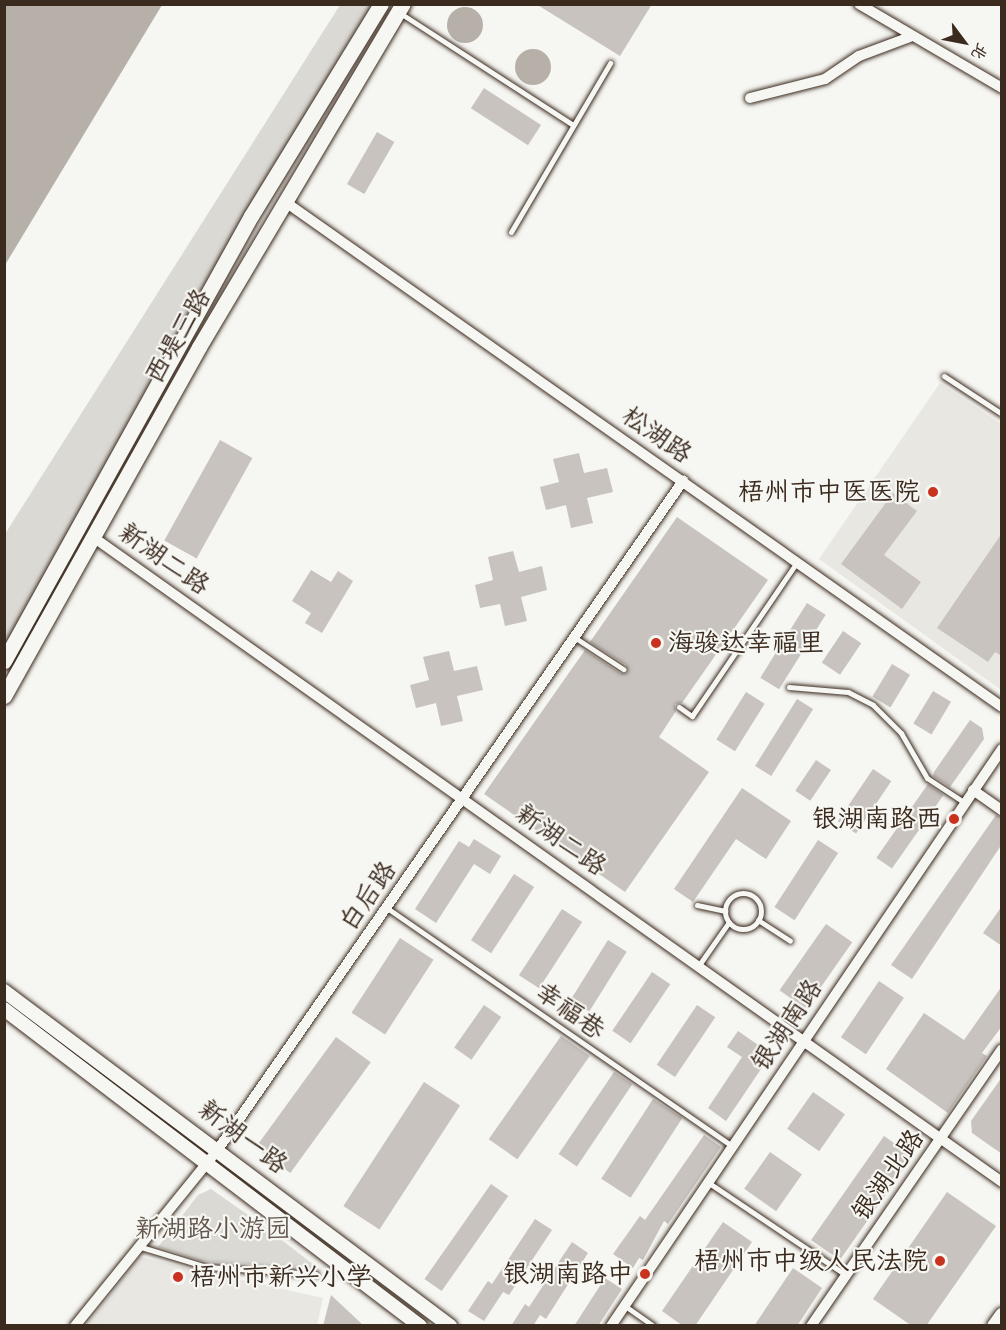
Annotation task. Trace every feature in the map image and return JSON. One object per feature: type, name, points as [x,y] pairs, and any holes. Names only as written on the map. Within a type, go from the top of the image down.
[{"type":"main road","name":"西堤三路","points":[[4,661],[251,216],[381,4]]},
{"type":"main road","name":"西堤三路","points":[[4,696],[284,201],[401,8]]},
{"type":"street","points":[[859,4],[910,37],[1002,87]]},
{"type":"street","points":[[750,98],[825,79],[859,56],[910,37]]},
{"type":"street","name":"松湖路","points":[[284,201],[1002,707]]},
{"type":"street","name":"白后路","points":[[75,1326],[219,1148],[683,481]]},
{"type":"street","name":"新湖二路","points":[[93,537],[463,797],[1002,1182]]},
{"type":"street","name":"银湖南路","points":[[611,1326],[1002,749]]},
{"type":"street","points":[[973,790],[1002,810]]},
{"type":"street","name":"新湖一路","points":[[4,991],[219,1148],[450,1326]]},
{"type":"street","name":"新湖一路","points":[[4,1009],[420,1326]]},
{"type":"street","name":"银湖北路","points":[[811,1326],[1002,1049]]},
{"type":"street","points":[[994,1326],[1002,1315]]},
{"type":"lane","points":[[401,8],[573,125]]},
{"type":"lane","points":[[511,232],[610,63]]},
{"type":"lane","points":[[944,376],[1002,414]]},
{"type":"lane","points":[[679,707],[692,716],[797,562]]},
{"type":"lane","points":[[574,637],[622,669]]},
{"type":"lane","points":[[789,687],[848,692],[873,705],[901,733],[927,778],[965,803]]},
{"type":"lane","points":[[744,893],[759,903],[758,920],[744,929],[729,922],[725,911],[733,896],[744,893]]},
{"type":"lane","points":[[697,905],[725,911]]},
{"type":"lane","name":"幸福巷","points":[[387,908],[732,1146]]},
{"type":"lane","points":[[758,920],[790,941]]},
{"type":"lane","points":[[699,965],[729,922]]},
{"type":"lane","points":[[708,1182],[846,1275]]},
{"type":"lane","points":[[139,1246],[207,1267],[316,1274]]},
{"type":"lane","points":[[624,1306],[654,1326]]},
{"type":"shaded area","points":[[4,5],[162,5],[5,265]]},
{"type":"shaded area","points":[[465,7],[478,12],[483,25],[478,38],[465,43],[452,38],[447,25],[452,12]]},
{"type":"shaded area","points":[[533,49],[546,54],[551,67],[546,80],[533,85],[520,80],[515,67],[520,54]]},
{"type":"shaded area","name":"梧州市中医医院","points":[[940,383],[1001,424],[1001,690],[819,559]]},
{"type":"shaded area","name":"梧州市新兴小学","points":[[140,1257],[323,1298],[317,1325],[86,1325]]},
{"type":"green space","points":[[340,5],[381,5],[5,661],[5,534]]},
{"type":"green space","name":"新湖路小游园","points":[[211,1189],[318,1268],[202,1261],[158,1247],[198,1195]]},
{"type":"building","points":[[536,4],[652,4],[620,56]]},
{"type":"building","points":[[484,88],[541,125],[528,145],[471,108]]},
{"type":"building","points":[[377,132],[394,142],[364,194],[347,184]]},
{"type":"building","points":[[220,440],[252,458],[197,559],[164,541]]},
{"type":"building","points":[[579,453],[584,473],[607,468],[613,492],[587,498],[593,523],[571,528],[566,505],[546,510],[540,487],[559,482],[553,459]]},
{"type":"building","points":[[893,493],[917,511],[884,555],[921,582],[902,609],[841,564]]},
{"type":"building","name":"海骏达幸福里","points":[[677,517],[768,580],[682,703],[675,704],[676,711],[659,737],[709,772],[625,892],[484,794],[585,650],[620,673],[627,672],[626,665],[590,642]]},
{"type":"building","points":[[1002,533],[1002,656],[995,652],[988,662],[937,628]]},
{"type":"building","points":[[513,551],[519,572],[542,566],[547,590],[521,597],[527,621],[505,626],[500,604],[480,608],[475,585],[493,580],[488,557]]},
{"type":"building","points":[[311,570],[331,582],[338,571],[353,581],[322,633],[305,623],[311,613],[292,601]]},
{"type":"building","points":[[807,603],[826,615],[779,689],[760,678]]},
{"type":"building","points":[[843,631],[861,643],[840,675],[822,663]]},
{"type":"building","points":[[449,651],[454,671],[477,666],[483,690],[457,696],[463,721],[441,726],[436,703],[416,708],[410,685],[429,680],[423,657]]},
{"type":"building","points":[[892,664],[910,675],[890,707],[872,697]]},
{"type":"building","points":[[933,691],[951,702],[931,734],[913,724]]},
{"type":"building","points":[[746,692],[765,704],[735,751],[716,739]]},
{"type":"building","points":[[797,699],[813,709],[771,776],[755,766]]},
{"type":"building","points":[[970,720],[982,728],[984,739],[950,787],[933,776],[934,772]]},
{"type":"building","points":[[816,760],[831,770],[810,801],[795,791]]},
{"type":"building","points":[[873,769],[891,781],[856,834],[838,821]]},
{"type":"building","points":[[928,784],[944,795],[892,869],[876,858]]},
{"type":"building","points":[[742,788],[791,821],[766,859],[736,839],[693,902],[674,889]]},
{"type":"building","points":[[996,815],[1002,817],[1002,844],[912,979],[891,965]]},
{"type":"building","points":[[474,839],[501,856],[490,874],[474,864],[436,923],[415,909],[459,841],[469,847]]},
{"type":"building","points":[[818,840],[838,853],[795,920],[774,907]]},
{"type":"building","points":[[514,874],[534,887],[491,953],[471,940]]},
{"type":"building","points":[[1002,906],[1002,946],[983,933]]},
{"type":"building","points":[[562,909],[582,922],[539,988],[519,975]]},
{"type":"building","points":[[826,924],[852,942],[806,1009],[780,990]]},
{"type":"building","points":[[400,938],[434,960],[385,1034],[352,1013]]},
{"type":"building","points":[[608,940],[627,952],[589,1012],[570,1000]]},
{"type":"building","points":[[652,972],[670,984],[631,1043],[612,1031]]},
{"type":"building","points":[[879,981],[904,998],[866,1054],[841,1037]]},
{"type":"building","points":[[1002,986],[1002,1026],[982,1053],[987,1056],[948,1113],[886,1069],[924,1013],[964,1040]]},
{"type":"building","points":[[484,1005],[501,1017],[471,1060],[454,1048]]},
{"type":"building","points":[[697,1005],[715,1017],[675,1077],[657,1065]]},
{"type":"building","points":[[738,1031],[771,1054],[726,1121],[708,1108],[742,1057],[727,1047]]},
{"type":"building","points":[[561,1036],[590,1056],[517,1159],[489,1139]]},
{"type":"building","points":[[336,1037],[371,1062],[290,1173],[255,1148]]},
{"type":"building","points":[[614,1072],[632,1084],[577,1166],[559,1154]]},
{"type":"building","points":[[1002,1077],[1002,1154],[972,1133],[971,1121]]},
{"type":"building","points":[[424,1082],[460,1105],[379,1230],[343,1206]]},
{"type":"building","points":[[813,1092],[845,1114],[819,1151],[787,1129]]},
{"type":"building","points":[[653,1099],[682,1118],[631,1198],[601,1179]]},
{"type":"building","points":[[704,1135],[721,1147],[668,1224],[664,1221],[643,1260],[639,1258],[633,1268],[613,1254],[640,1216],[645,1220]]},
{"type":"building","points":[[884,1136],[913,1156],[840,1260],[811,1240]]},
{"type":"building","points":[[770,1152],[802,1174],[776,1211],[744,1189]]},
{"type":"building","points":[[491,1184],[508,1196],[442,1291],[424,1279]]},
{"type":"building","points":[[947,1192],[996,1226],[926,1326],[912,1326],[873,1299]]},
{"type":"building","points":[[535,1219],[552,1230],[509,1295],[503,1292],[484,1321],[468,1311],[488,1281],[492,1284]]},
{"type":"building","points":[[723,1222],[752,1242],[695,1326],[683,1326],[662,1311]]},
{"type":"building","points":[[572,1242],[588,1253],[546,1319],[540,1315],[533,1326],[511,1326],[525,1304],[529,1307]]},
{"type":"building","points":[[793,1268],[822,1288],[797,1326],[754,1326]]},
{"type":"building","points":[[605,1278],[622,1289],[598,1326],[574,1326]]},
{"type":"building","points":[[331,1295],[364,1326],[323,1326]]},
{"type":"place","name":"梧州市中医医院","points":[[933,492]]},
{"type":"place","name":"海骏达幸福里","points":[[656,643]]},
{"type":"place","name":"银湖南路西","points":[[954,819]]},
{"type":"place","name":"梧州市中级人民法院","points":[[940,1261]]},
{"type":"place","name":"银湖南路中","points":[[645,1274]]},
{"type":"place","name":"梧州市新兴小学","points":[[178,1277]]}]
